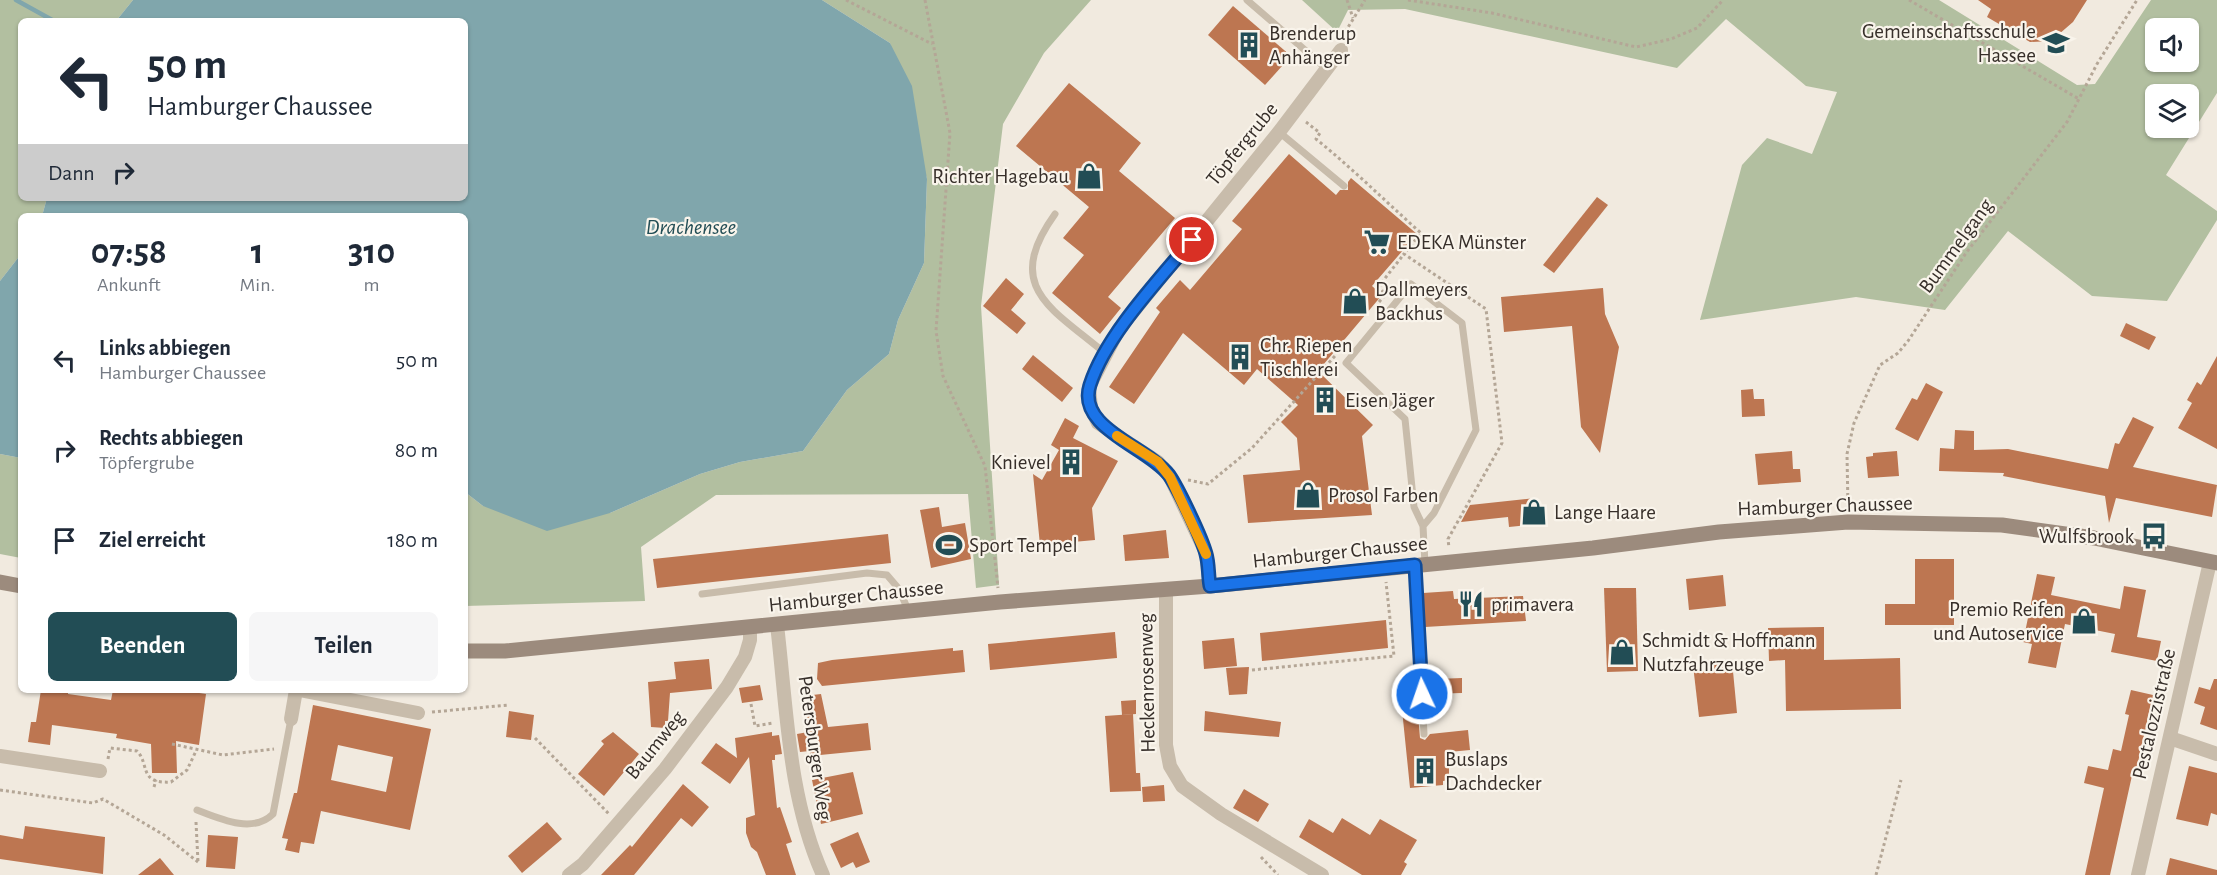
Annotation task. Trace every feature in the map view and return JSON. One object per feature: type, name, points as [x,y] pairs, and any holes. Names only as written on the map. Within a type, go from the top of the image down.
[{"type":"main road","name":"Hamburger Chaussee","points":[[468,651],[506,651],[1000,602],[1210,586],[1595,548],[1719,532],[1848,522],[2002,525],[2094,538],[2214,562]]},
{"type":"main road","points":[[0,582],[18,585]]},
{"type":"street","name":"Töpfergrube","points":[[1210,586],[1206,553],[1174,485],[1158,462],[1098,423],[1090,408],[1089,387],[1119,329],[1279,132],[1341,50]]},
{"type":"street","name":"Pestalozzistraße","points":[[2138,875],[2214,562]]},
{"type":"street","name":"Heckenrosenweg","points":[[1166,589],[1166,745],[1170,766],[1182,786],[1221,814],[1322,875]]},
{"type":"street","name":"Petersburger Weg","points":[[777,625],[797,797],[810,845],[823,875]]},
{"type":"street","name":"Baumweg","points":[[569,875],[583,864],[664,769],[727,687],[745,657],[750,640],[750,628]]},
{"type":"street","points":[[291,719],[297,693]]},
{"type":"street","points":[[314,693],[418,713]]},
{"type":"street","points":[[2170,738],[2217,754]]},
{"type":"street","points":[[0,756],[104,768]]},
{"type":"lane","points":[[1246,0],[1328,70]]},
{"type":"lane","points":[[1279,132],[1344,186]]},
{"type":"lane","points":[[1055,214],[1034,249],[1033,282],[1043,300],[1106,354]]},
{"type":"lane","points":[[1422,526],[1434,513],[1476,430],[1462,323],[1411,284],[1346,363],[1405,419],[1414,507],[1422,526],[1420,565],[1424,734]]},
{"type":"lane","points":[[702,594],[867,573],[887,575],[899,589],[909,612]]},
{"type":"lane","points":[[197,810],[221,819],[253,824],[265,821],[273,814],[291,719]]},
{"type":"path","points":[[846,0],[933,45]]},
{"type":"path","points":[[925,0],[950,133],[936,331],[942,376],[985,466],[1000,602]]},
{"type":"path","points":[[1347,0],[1353,18]]},
{"type":"path","points":[[1341,50],[1347,41],[1341,36],[1365,0]]},
{"type":"path","points":[[1408,0],[1492,13],[1636,47],[1671,39],[1697,28],[1723,0]]},
{"type":"path","points":[[1909,0],[2079,99]]},
{"type":"path","name":"Bummelgang","points":[[1848,522],[1847,454],[1854,423],[1880,365],[1898,353],[1908,341],[1966,253],[2067,122],[2137,0]]},
{"type":"path","points":[[1294,112],[1320,133],[1316,139],[1368,182],[1375,192],[1421,233],[1379,286],[1385,295],[1378,304]]},
{"type":"path","points":[[1404,254],[1485,309],[1502,443],[1448,539],[1451,562]]},
{"type":"path","points":[[1174,485],[1191,480],[1208,483],[1252,448],[1341,349]]},
{"type":"path","points":[[1252,670],[1394,656],[1385,568]]},
{"type":"path","points":[[1370,653],[1371,658]]},
{"type":"path","points":[[1328,657],[1328,662]]},
{"type":"path","points":[[1285,661],[1286,666]]},
{"type":"path","points":[[751,704],[755,726],[788,721]]},
{"type":"path","points":[[418,713],[509,705]]},
{"type":"path","points":[[535,738],[618,823]]},
{"type":"path","points":[[172,744],[223,755],[276,748],[285,750]]},
{"type":"path","points":[[104,768],[110,748],[137,752],[141,754],[144,770],[156,780],[171,782],[182,776],[192,764],[196,750]]},
{"type":"path","points":[[154,787],[156,780]]},
{"type":"path","points":[[1876,875],[1901,780]]},
{"type":"path","points":[[0,790],[93,803],[103,800],[164,835],[198,862],[195,827],[197,810]]},
{"type":"green space","points":[[0,0],[133,0],[118,18],[18,18],[18,201],[46,201],[43,213],[18,213],[18,258],[0,281]]},
{"type":"green space","points":[[822,0],[1091,0],[1044,53],[1003,124],[981,306],[999,585],[976,588],[968,494],[716,495],[641,547],[645,601],[468,606],[468,494],[483,506],[610,513],[700,474],[740,462],[803,451],[847,390],[889,354],[898,320],[924,263],[927,179],[890,43]]},
{"type":"green space","points":[[1302,0],[1939,0],[2077,85],[2095,84],[2151,0],[2217,0],[2217,93],[2199,122],[2199,84],[2145,84],[2145,138],[2189,138],[2166,175],[2217,211],[2217,220],[2167,301],[2092,296],[2008,231],[1945,310],[1856,297],[1700,320],[1742,165],[1767,138],[1812,154],[1837,92],[1806,86],[1726,19],[1677,68],[1405,9],[1348,10],[1337,32]]},
{"type":"green space","points":[[0,454],[18,457],[18,557],[0,554]]},
{"type":"water","name":"Drachensee","points":[[133,0],[822,0],[890,43],[912,86],[927,179],[924,263],[898,320],[889,354],[847,390],[803,451],[740,462],[700,474],[610,513],[547,531],[483,506],[468,494],[468,213],[43,213],[46,201],[468,201],[468,18],[118,18]]},
{"type":"water","points":[[18,258],[18,457],[0,454],[0,281]]},
{"type":"building","points":[[1978,0],[2087,0],[2073,22],[2051,41],[2030,42],[1987,17],[1991,9]]},
{"type":"building","name":"Brenderup Anhänger","points":[[1233,6],[1291,56],[1265,85],[1208,35]]},
{"type":"building","points":[[1069,83],[1141,143],[1119,171],[1175,218],[1108,297],[1121,308],[1100,334],[1052,293],[1084,255],[1063,238],[1089,207],[1016,146]]},
{"type":"building","points":[[1289,154],[1336,195],[1340,190],[1348,190],[1348,182],[1351,178],[1417,234],[1372,286],[1382,295],[1318,371],[1373,425],[1362,436],[1372,515],[1248,523],[1243,475],[1300,470],[1297,438],[1281,422],[1298,405],[1257,369],[1244,385],[1183,333],[1134,404],[1109,387],[1160,312],[1156,308],[1180,280],[1190,290],[1242,229],[1232,221]]},
{"type":"building","points":[[1597,197],[1608,205],[1554,273],[1543,265]]},
{"type":"building","points":[[1006,278],[1024,294],[1011,310],[1026,323],[1017,334],[983,306]]},
{"type":"building","points":[[1603,288],[1605,314],[1619,347],[1600,453],[1581,427],[1572,326],[1504,332],[1501,297]]},
{"type":"building","points":[[2126,323],[2156,337],[2149,350],[2120,336]]},
{"type":"building","points":[[1033,355],[1073,388],[1062,402],[1022,369]]},
{"type":"building","points":[[2217,356],[2217,449],[2178,428],[2192,403],[2187,400],[2197,382],[2201,385]]},
{"type":"building","points":[[1926,383],[1943,392],[1918,441],[1895,429],[1912,398],[1917,400]]},
{"type":"building","points":[[1753,389],[1754,399],[1764,399],[1765,416],[1742,417],[1741,390]]},
{"type":"building","points":[[2133,417],[2154,427],[2133,467],[2217,485],[2212,517],[2116,498],[2109,523],[2105,496],[2003,476],[2004,473],[1939,471],[1940,448],[1954,449],[1955,430],[1974,431],[1974,450],[2008,449],[2108,469],[2115,443],[2119,444]]},
{"type":"building","points":[[1065,418],[1079,426],[1073,438],[1118,461],[1092,508],[1095,540],[1040,545],[1033,474],[1042,480],[1059,450],[1051,445]]},
{"type":"building","points":[[1792,451],[1793,469],[1800,469],[1801,482],[1758,485],[1755,454]]},
{"type":"building","points":[[1897,451],[1899,476],[1868,478],[1866,457],[1873,456],[1873,453]]},
{"type":"building","points":[[1536,498],[1539,524],[1509,527],[1508,517],[1461,522],[1470,505]]},
{"type":"building","points":[[939,507],[942,527],[965,523],[971,559],[931,568],[920,510]]},
{"type":"building","points":[[1166,530],[1169,558],[1125,561],[1123,535]]},
{"type":"building","points":[[888,534],[891,563],[657,588],[653,559]]},
{"type":"building","points":[[1915,559],[1954,559],[1954,625],[1885,625],[1885,604],[1915,604]]},
{"type":"building","name":"Premio Reifen und Autoservice","points":[[2037,574],[2055,577],[2051,595],[2120,609],[2124,586],[2146,590],[2137,637],[2161,641],[2157,661],[2111,652],[2115,634],[2065,624],[2056,668],[2028,663],[2032,644],[2023,642]]},
{"type":"building","points":[[1723,575],[1726,606],[1689,610],[1686,579]]},
{"type":"building","points":[[1604,588],[1636,588],[1638,671],[1607,672]]},
{"type":"building","points":[[1453,591],[1454,599],[1523,596],[1526,621],[1425,627],[1423,593]]},
{"type":"building","points":[[1386,620],[1388,648],[1262,661],[1260,633]]},
{"type":"building","points":[[1824,627],[1824,660],[1900,658],[1901,709],[1786,711],[1785,660],[1769,661],[1768,628]]},
{"type":"building","points":[[1115,632],[1117,658],[990,670],[988,644]]},
{"type":"building","points":[[1234,638],[1237,666],[1204,669],[1202,641]]},
{"type":"building","points":[[953,648],[953,651],[963,650],[965,672],[822,686],[817,679],[818,663]]},
{"type":"building","points":[[709,659],[712,689],[670,693],[668,721],[665,721],[665,728],[651,727],[648,682],[676,679],[674,662]]},
{"type":"building","points":[[1732,661],[1737,713],[1699,717],[1693,665]]},
{"type":"building","points":[[1249,667],[1247,694],[1229,695],[1226,668]]},
{"type":"building","points":[[1437,677],[1437,679],[1462,678],[1462,693],[1428,694],[1427,678]]},
{"type":"building","points":[[1415,679],[1420,738],[1425,740],[1430,734],[1468,730],[1470,750],[1449,752],[1449,780],[1443,781],[1443,785],[1410,788],[1399,680]]},
{"type":"building","points":[[2214,679],[2217,679],[2217,730],[2200,724],[2205,707],[2194,703],[2199,687],[2210,690]]},
{"type":"building","points":[[760,685],[763,700],[742,703],[739,688]]},
{"type":"building","points":[[2131,690],[2153,695],[2136,771],[2133,771],[2110,875],[2085,875],[2104,788],[2084,783],[2088,766],[2108,770],[2113,749],[2121,751],[2129,715],[2125,714]]},
{"type":"building","points":[[41,693],[68,693],[111,700],[112,693],[206,694],[199,745],[176,741],[177,773],[152,773],[151,744],[116,738],[117,734],[52,725],[50,745],[28,742],[31,722],[36,722]]},
{"type":"building","points":[[821,694],[828,727],[868,723],[871,750],[810,756],[810,751],[800,752],[797,734],[808,732],[804,696]]},
{"type":"building","points":[[1136,700],[1136,714],[1122,715],[1121,701]]},
{"type":"building","points":[[313,705],[431,729],[410,830],[321,811],[314,844],[301,842],[299,853],[285,850],[288,839],[282,838],[294,793],[297,793]],"holes":[[[338,745],[393,757],[386,792],[331,780]]]},
{"type":"building","points":[[509,711],[534,715],[531,740],[506,737]]},
{"type":"building","points":[[1205,711],[1281,722],[1279,737],[1204,731]]},
{"type":"building","points":[[1133,714],[1136,773],[1140,773],[1141,791],[1110,792],[1105,716]]},
{"type":"building","points":[[613,732],[639,754],[604,796],[578,774],[604,744],[601,741]]},
{"type":"building","points":[[772,732],[772,736],[779,735],[782,754],[775,755],[775,760],[772,760],[777,808],[780,807],[792,842],[786,844],[796,875],[766,875],[757,852],[751,847],[746,833],[746,818],[755,815],[749,757],[730,784],[701,763],[716,743],[737,758],[735,738]]},
{"type":"building","points":[[2189,766],[2217,773],[2217,815],[2211,813],[2208,826],[2176,819]]},
{"type":"building","points":[[853,772],[863,814],[821,824],[812,780]]},
{"type":"building","points":[[683,784],[709,807],[692,827],[681,818],[634,875],[601,875],[630,845],[632,847]]},
{"type":"building","points":[[1164,785],[1165,801],[1143,802],[1142,787]]},
{"type":"building","points":[[1244,789],[1269,804],[1258,822],[1233,808]]},
{"type":"building","points":[[1342,818],[1370,835],[1380,819],[1417,840],[1404,862],[1407,864],[1401,875],[1362,875],[1299,837],[1309,819],[1333,833]]},
{"type":"building","points":[[547,822],[562,839],[522,873],[508,856]]},
{"type":"building","points":[[25,826],[105,837],[103,874],[0,859],[0,835],[23,839]]},
{"type":"building","points":[[858,832],[870,862],[856,868],[853,862],[841,868],[830,844]]},
{"type":"building","points":[[208,835],[238,837],[235,869],[206,867]]},
{"type":"building","points":[[160,858],[174,875],[138,875]]},
{"type":"building","points":[[2170,858],[2217,870],[2217,875],[2166,875]]},
{"type":"waterway","points":[[16,0],[49,18]]},
{"type":"slow traffic","points":[[1117,436],[1158,462],[1170,477],[1206,554]]},
{"type":"place","name":"Gemeinschaftsschule Hassee","points":[[2056,43]]},
{"type":"place","name":"Brenderup Anhänger","points":[[1249,45]]},
{"type":"place","name":"Richter Hagebau","points":[[1089,176]]},
{"type":"place","name":"EDEKA Münster","points":[[1377,242]]},
{"type":"place","name":"Dallmeyers Backhus","points":[[1355,301]]},
{"type":"place","name":"Chr. Riepen Tischlerei","points":[[1240,357]]},
{"type":"place","name":"Eisen Jäger","points":[[1325,400]]},
{"type":"place","name":"Knievel","points":[[1071,462]]},
{"type":"place","name":"Prosol Farben","points":[[1308,495]]},
{"type":"place","name":"Lange Haare","points":[[1534,512]]},
{"type":"place","name":"Wulfsbrook","points":[[2154,536]]},
{"type":"place","name":"Sport Tempel","points":[[949,545]]},
{"type":"place","name":"primavera","points":[[1471,604]]},
{"type":"place","name":"Premio Reifen und Autoservice","points":[[2084,621]]},
{"type":"place","name":"Schmidt & Hoffmann Nutzfahrzeuge","points":[[1622,652]]},
{"type":"place","name":"Buslaps Dachdecker","points":[[1425,771]]},
{"type":"route","points":[[1192,240],[1119,329],[1089,387],[1090,408],[1098,423],[1158,462],[1170,477],[1206,553],[1210,586],[1415,565],[1422,694]]}]
